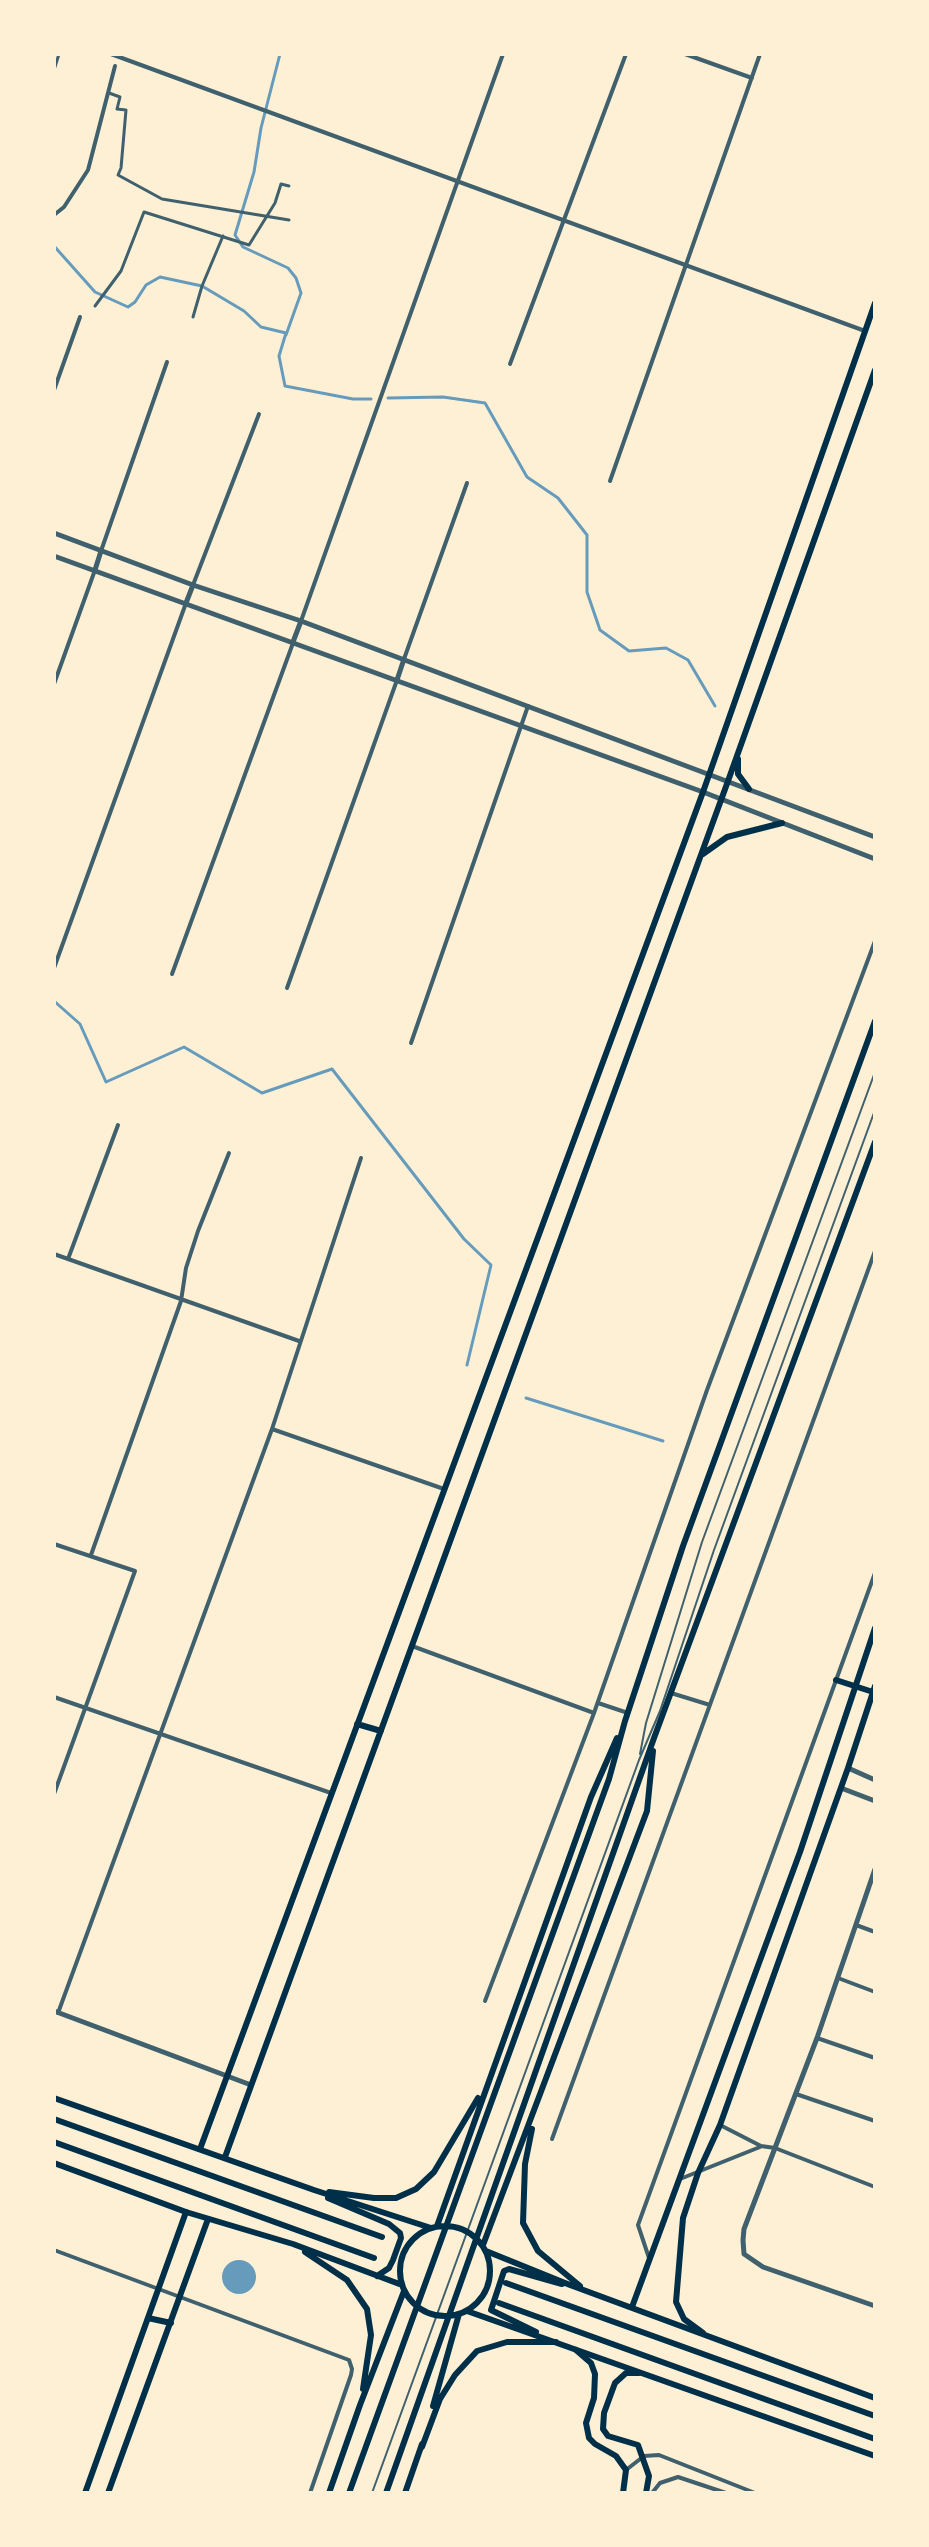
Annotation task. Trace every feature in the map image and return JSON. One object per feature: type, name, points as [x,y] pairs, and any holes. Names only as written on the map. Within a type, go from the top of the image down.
[{"type":"main road","points":[[200,2149],[703,792],[875,303]]},
{"type":"main road","points":[[225,2157],[873,383],[875,370]]},
{"type":"main road","points":[[738,750],[738,774],[749,789]]},
{"type":"main road","points":[[700,855],[727,837],[782,823]]},
{"type":"main road","points":[[654,1738],[647,1811],[485,2248],[490,2264],[486,2291],[467,2311],[447,2316],[428,2313],[412,2302],[403,2288],[399,2271],[402,2257],[408,2244],[418,2234],[434,2227],[591,1797],[628,1713],[687,1535],[875,1021]]},
{"type":"main road","points":[[386,2493],[654,1738],[875,1142]]},
{"type":"main road","points":[[632,2307],[800,1852],[875,1628]]},
{"type":"main road","points":[[708,2337],[684,2319],[676,2302],[683,2218],[698,2173],[720,2125],[841,1788],[874,1689],[836,1680]]},
{"type":"main road","points":[[349,2493],[609,1779],[625,1721]]},
{"type":"main road","points":[[357,1724],[381,1731]]},
{"type":"main road","points":[[314,2190],[396,2198],[416,2189],[434,2172],[485,2087]]},
{"type":"main road","points":[[54,2097],[314,2190],[434,2227],[463,2229],[485,2248],[570,2285],[875,2398]]},
{"type":"main road","points":[[536,2110],[525,2164],[523,2223],[538,2251],[557,2270],[585,2290]]},
{"type":"main road","points":[[54,2119],[382,2237]]},
{"type":"main road","points":[[54,2142],[374,2258]]},
{"type":"main road","points":[[54,2163],[186,2212],[293,2244],[378,2276],[403,2288]]},
{"type":"main road","points":[[314,2190],[350,2210],[397,2229],[401,2238],[393,2260],[389,2268],[378,2276]]},
{"type":"main road","points":[[85,2493],[186,2212]]},
{"type":"main road","points":[[108,2493],[208,2219]]},
{"type":"main road","points":[[293,2244],[347,2280],[367,2310],[370,2342],[360,2404]]},
{"type":"main road","points":[[539,2335],[530,2327],[491,2310],[504,2271],[509,2269],[554,2284],[570,2285]]},
{"type":"main road","points":[[506,2283],[875,2416]]},
{"type":"main road","points":[[329,2493],[403,2288]]},
{"type":"main road","points":[[499,2303],[875,2439]]},
{"type":"main road","points":[[467,2311],[646,2372],[875,2456]]},
{"type":"main road","points":[[422,2447],[459,2314]]},
{"type":"main road","points":[[148,2318],[171,2323]]},
{"type":"main road","points":[[405,2493],[440,2399],[455,2375],[477,2351],[507,2342],[562,2343]]},
{"type":"main road","points":[[573,2347],[591,2363],[595,2374],[594,2398],[586,2423],[589,2438],[616,2456],[626,2470],[623,2493]]},
{"type":"main road","points":[[646,2372],[626,2373],[615,2383],[604,2413],[603,2429],[608,2436],[638,2445],[644,2456],[649,2476],[646,2493]]},
{"type":"main road","points":[[594,2398],[609,2400]]},
{"type":"street","points":[[54,70],[59,54]]},
{"type":"street","points":[[111,54],[456,183],[865,331]]},
{"type":"street","points":[[172,974],[301,621],[503,54]]},
{"type":"street","points":[[510,364],[626,54]]},
{"type":"street","points":[[685,54],[752,78]]},
{"type":"street","points":[[610,481],[760,54]]},
{"type":"street","points":[[54,215],[64,207],[88,170],[115,66]]},
{"type":"street","points":[[107,92],[120,97],[117,109],[126,111],[122,168],[118,175],[162,199],[289,220]]},
{"type":"street","points":[[95,306],[130,255],[135,231],[144,212],[233,238],[249,245],[275,203],[281,184],[289,186]]},
{"type":"street","points":[[193,317],[202,285],[223,236]]},
{"type":"street","points":[[54,390],[80,317]]},
{"type":"street","points":[[54,684],[167,362]]},
{"type":"street","points":[[54,968],[186,603],[259,414]]},
{"type":"street","points":[[287,987],[467,483]]},
{"type":"street","points":[[54,533],[404,659],[875,837]]},
{"type":"street","points":[[54,555],[703,792],[875,859]]},
{"type":"street","points":[[411,1043],[528,706]]},
{"type":"street","points":[[485,2001],[594,1713],[707,1390],[875,941]]},
{"type":"street","points":[[68,1259],[118,1125]]},
{"type":"street","points":[[91,1555],[181,1301],[186,1268],[228,1153]]},
{"type":"street","points":[[251,2085],[56,2012],[272,1429],[360,1158]]},
{"type":"street","points":[[552,2139],[875,1251]]},
{"type":"street","points":[[54,1254],[299,1341]]},
{"type":"street","points":[[272,1429],[445,1490]]},
{"type":"street","points":[[54,1544],[135,1571],[54,1794]]},
{"type":"street","points":[[650,2262],[638,2230],[655,2176],[875,1573]]},
{"type":"street","points":[[412,1646],[594,1713]]},
{"type":"street","points":[[671,1693],[710,1705]]},
{"type":"street","points":[[54,1697],[331,1793]]},
{"type":"street","points":[[598,1702],[628,1713]]},
{"type":"street","points":[[848,1768],[875,1780]]},
{"type":"street","points":[[841,1788],[875,1801]]},
{"type":"street","points":[[875,1869],[817,2038],[744,2229],[744,2254],[763,2267],[875,2306]]},
{"type":"street","points":[[856,1925],[875,1932]]},
{"type":"street","points":[[838,1978],[875,1992]]},
{"type":"street","points":[[817,2038],[875,2058]]},
{"type":"street","points":[[796,2094],[875,2121]]},
{"type":"street","points":[[720,2125],[761,2146],[775,2148],[875,2187]]},
{"type":"street","points":[[680,2179],[761,2146]]},
{"type":"street","points":[[54,2250],[349,2360],[351,2375],[310,2493]]},
{"type":"street","points":[[626,2470],[644,2456],[659,2455],[674,2459],[755,2493]]},
{"type":"street","points":[[652,2493],[660,2483],[678,2477],[726,2493]]},
{"type":"lane","points":[[639,1760],[646,1723],[702,1542],[875,1072]]},
{"type":"lane","points":[[372,2493],[639,1760],[660,1711],[714,1550],[875,1110]]},
{"type":"water","points":[[239,2260],[251,2265],[256,2277],[251,2289],[239,2294],[227,2289],[222,2277],[227,2265]]},
{"type":"waterway","points":[[280,54],[261,128],[254,172],[235,235],[243,247],[288,268],[296,278],[301,293],[286,335]]},
{"type":"waterway","points":[[54,246],[95,292],[128,307],[135,302],[146,285],[160,277],[202,286],[244,311],[261,327],[286,333],[279,356],[285,386],[353,399],[371,399]]},
{"type":"waterway","points":[[388,398],[443,397],[485,403],[527,477],[558,498],[587,535],[587,592],[600,630],[629,651],[666,648],[688,660],[715,706]]},
{"type":"waterway","points":[[54,1001],[80,1024],[106,1082],[184,1047],[262,1093],[332,1069],[464,1239],[491,1265],[467,1365]]},
{"type":"waterway","points":[[526,1398],[663,1441]]}]
